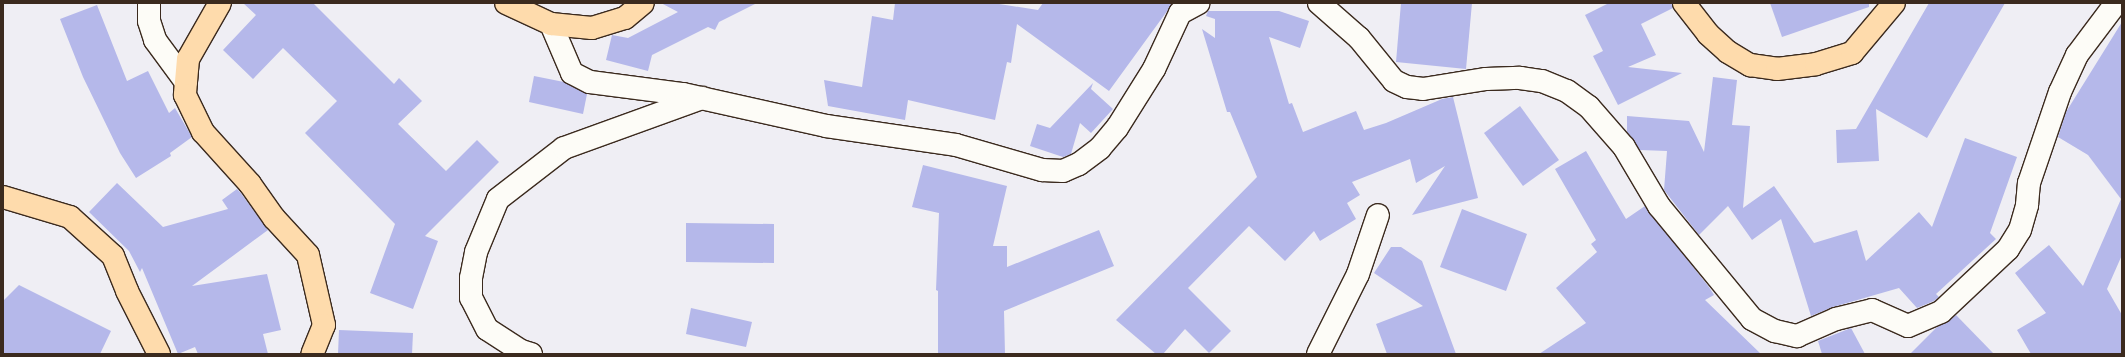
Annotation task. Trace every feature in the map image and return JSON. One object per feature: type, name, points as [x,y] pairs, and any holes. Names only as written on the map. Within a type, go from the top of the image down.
[{"type":"main road","points":[[220,3],[188,59],[185,95],[203,132],[250,184],[274,218],[308,255],[324,325],[312,354]]},
{"type":"main road","points":[[506,3],[551,24],[592,28],[625,18],[643,3]]},
{"type":"main road","points":[[1684,3],[1708,34],[1728,52],[1750,65],[1777,69],[1816,64],[1852,53],[1894,3]]},
{"type":"main road","points":[[3,196],[70,217],[113,256],[127,291],[159,354]]},
{"type":"street","points":[[149,3],[149,21],[155,40],[186,82]]},
{"type":"street","points":[[551,24],[572,73],[580,79],[702,98],[826,126],[956,145],[1042,170],[1063,171],[1079,164],[1100,148],[1117,128],[1154,69],[1180,13],[1199,3]]},
{"type":"street","points":[[1319,3],[1359,38],[1394,80],[1407,87],[1423,89],[1486,79],[1520,78],[1542,81],[1567,91],[1589,107],[1624,147],[1659,206],[1752,319],[1775,331],[1797,336],[1836,319],[1872,310],[1908,326],[1941,312],[2008,249],[2020,230],[2027,205],[2029,183],[2060,92],[2077,55],[2116,3]]},
{"type":"street","points":[[531,354],[487,329],[471,298],[471,278],[476,252],[498,199],[564,148],[702,98]]},
{"type":"street","points":[[1318,354],[1358,274],[1378,215]]},
{"type":"building","points":[[243,3],[313,3],[394,84],[399,78],[422,101],[398,124],[446,171],[477,140],[499,162],[425,236],[438,241],[413,309],[370,293],[395,224],[305,133],[337,101],[283,48],[253,79],[223,50],[256,15]]},
{"type":"building","points":[[661,3],[757,3],[719,22],[715,30],[708,27],[652,55],[648,71],[606,60],[612,35],[628,38],[678,12]]},
{"type":"building","points":[[895,3],[993,3],[1038,10],[1043,3],[1173,3],[1109,91],[1017,24],[1011,63],[1007,62],[995,120],[908,100],[905,120],[828,106],[824,80],[862,87],[872,16],[893,20]]},
{"type":"building","points":[[1401,3],[1472,3],[1466,69],[1396,62]]},
{"type":"building","points":[[1609,3],[1672,3],[1673,8],[1641,24],[1656,55],[1628,67],[1682,73],[1618,105],[1593,56],[1603,51],[1585,15]]},
{"type":"building","points":[[1770,3],[1869,3],[1869,7],[1782,37]]},
{"type":"building","points":[[1929,3],[2005,3],[1927,138],[1876,109],[1879,161],[1837,163],[1836,130],[1856,129]]},
{"type":"building","points":[[97,5],[127,81],[148,71],[169,113],[175,108],[192,137],[170,153],[171,156],[136,178],[120,153],[83,77],[60,19]]},
{"type":"building","points":[[1208,11],[1279,11],[1309,21],[1300,48],[1269,37],[1289,104],[1292,103],[1303,132],[1356,111],[1364,130],[1386,123],[1442,99],[1453,97],[1478,198],[1412,215],[1445,166],[1416,183],[1410,159],[1352,182],[1360,195],[1347,203],[1356,219],[1320,241],[1314,231],[1285,261],[1249,226],[1188,288],[1231,331],[1209,353],[1185,329],[1163,354],[1156,354],[1116,320],[1257,177],[1230,112],[1227,112],[1202,29],[1215,38],[1215,19],[1206,16]]},
{"type":"building","points":[[2122,22],[2122,255],[2107,289],[2122,315],[2122,354],[2031,354],[2017,330],[2046,313],[2015,273],[2049,245],[2083,286],[2121,199],[2088,155],[2058,137],[2066,112]]},
{"type":"building","points":[[534,76],[564,82],[587,94],[583,114],[529,102]]},
{"type":"building","points":[[1713,77],[1737,80],[1732,125],[1750,126],[1743,208],[1774,186],[1814,243],[1857,230],[1866,261],[1919,212],[1932,227],[1965,138],[2017,157],[1990,233],[1996,239],[1936,294],[1939,297],[1934,301],[1917,308],[1899,288],[1833,307],[1811,316],[1781,219],[1752,240],[1728,206],[1699,235],[1664,190],[1667,151],[1640,150],[1627,132],[1627,116],[1689,121],[1704,152]]},
{"type":"building","points":[[1093,83],[1091,89],[1113,109],[1091,133],[1080,123],[1071,154],[1063,157],[1030,146],[1037,124],[1050,128]]},
{"type":"building","points":[[1520,106],[1559,160],[1523,186],[1484,133]]},
{"type":"building","points":[[1586,151],[1626,219],[1645,206],[1709,287],[1714,295],[1705,300],[1761,354],[1539,354],[1586,323],[1556,288],[1597,252],[1591,244],[1596,240],[1555,169]]},
{"type":"building","points":[[923,165],[1007,186],[993,246],[1007,246],[1007,267],[1099,230],[1114,266],[1004,311],[1005,354],[938,354],[938,291],[936,290],[939,213],[912,207]]},
{"type":"building","points":[[117,183],[163,227],[228,209],[222,200],[237,189],[240,192],[268,230],[192,286],[267,274],[281,330],[263,334],[268,354],[198,354],[195,347],[178,354],[142,268],[140,272],[129,251],[89,212]]},
{"type":"building","points":[[1462,209],[1527,234],[1506,291],[1440,267]]},
{"type":"building","points":[[686,223],[774,224],[774,263],[686,262]]},
{"type":"building","points":[[1391,247],[1401,247],[1422,261],[1456,354],[1387,354],[1376,324],[1423,306],[1374,273]]},
{"type":"building","points":[[19,285],[111,331],[100,354],[3,354],[3,301]]},
{"type":"building","points":[[691,308],[752,322],[746,347],[686,334]]},
{"type":"building","points":[[1956,315],[1994,354],[1910,354],[1936,328]]},
{"type":"building","points":[[1851,328],[1865,354],[1822,354],[1818,341]]},
{"type":"building","points":[[339,330],[413,333],[412,354],[338,354]]}]
